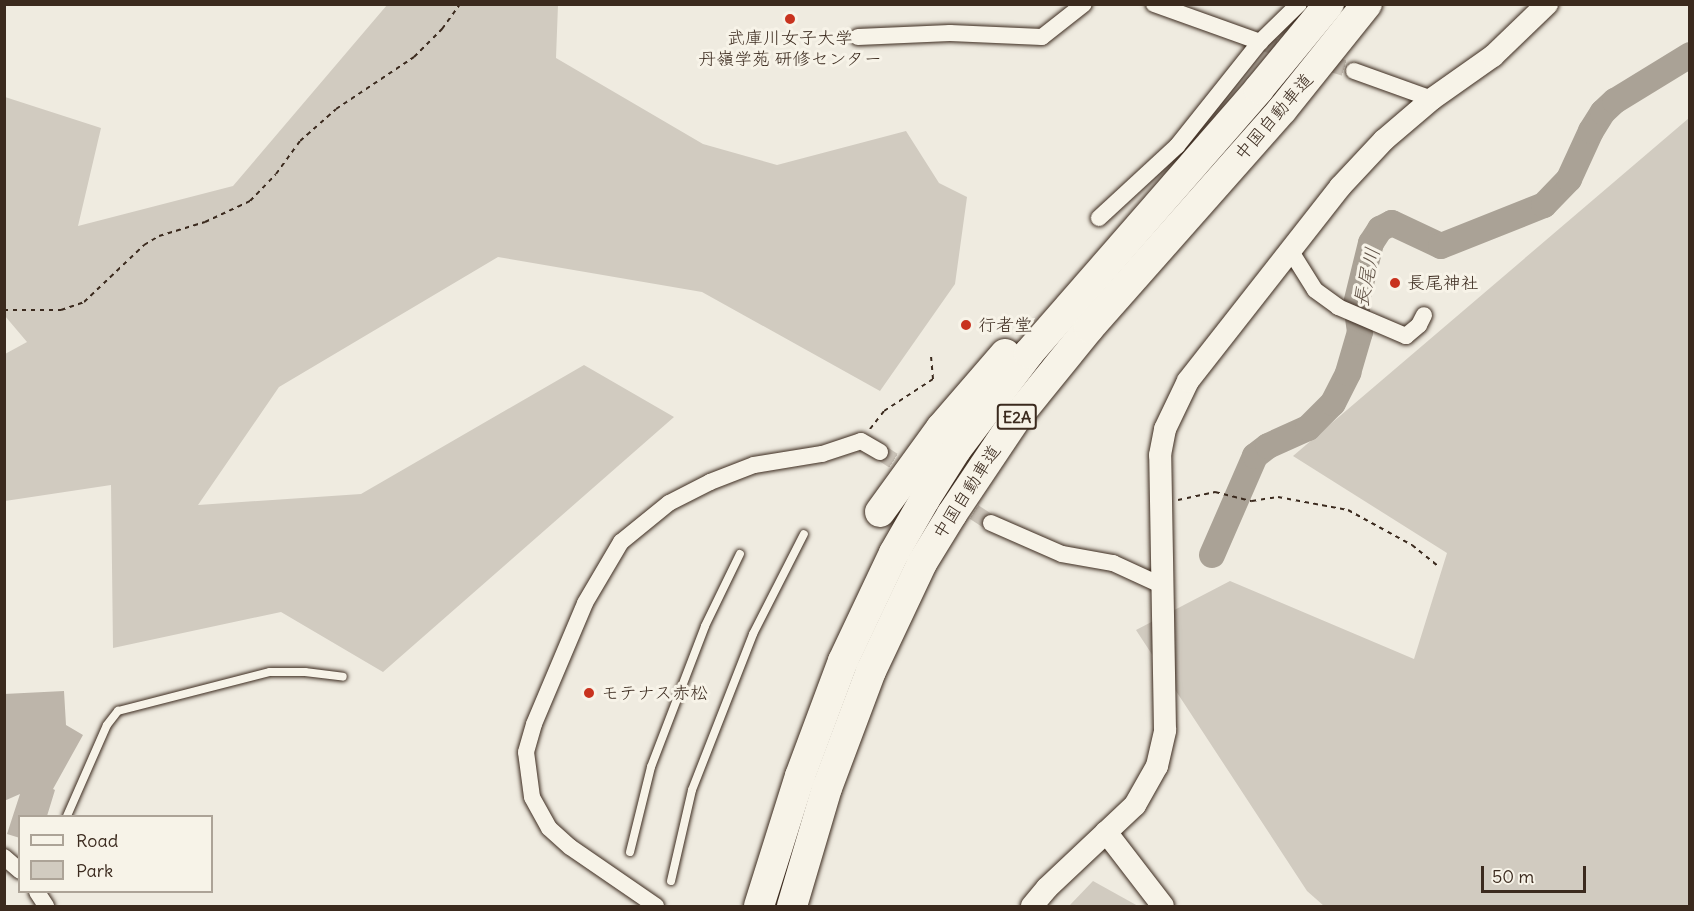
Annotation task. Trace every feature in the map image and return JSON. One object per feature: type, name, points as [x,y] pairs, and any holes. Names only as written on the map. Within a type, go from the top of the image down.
[{"type":"highway","name":"中国自動車道","points":[[759,906],[820,718],[847,651],[894,553],[957,450],[1029,353],[1152,209],[1259,89],[1329,4]]},
{"type":"highway","name":"中国自動車道","points":[[792,906],[827,788],[871,671],[922,563],[952,514],[1017,417],[1074,346],[1131,277],[1289,102],[1367,4]]},
{"type":"highway","points":[[880,512],[972,391],[1042,315],[1152,209]]},
{"type":"street","points":[[858,37],[950,33],[1042,37],[1084,4]]},
{"type":"street","points":[[1154,4],[1260,42]]},
{"type":"street","points":[[1099,218],[1177,146],[1260,42],[1299,4]]},
{"type":"street","points":[[1032,906],[1047,888],[1135,805],[1157,766],[1165,730],[1160,455],[1165,429],[1188,381],[1340,187],[1376,148],[1432,99],[1493,56],[1547,4]]},
{"type":"street","points":[[1353,71],[1432,99]]},
{"type":"street","points":[[1290,250],[1315,290],[1338,307],[1406,336],[1419,326],[1424,315]]},
{"type":"street","points":[[656,906],[570,847],[549,828],[532,797],[526,752],[534,724],[585,603],[621,542],[669,503],[710,482],[754,465],[822,454],[861,441],[880,452]]},
{"type":"street","points":[[990,523],[1062,554],[1113,563],[1163,586]]},
{"type":"street","points":[[1106,832],[1163,906]]},
{"type":"street","points":[[4,858],[18,869]]},
{"type":"street","points":[[38,893],[46,906]]},
{"type":"lane","points":[[671,881],[692,790],[753,634],[804,534]]},
{"type":"lane","points":[[630,852],[651,766],[705,626],[740,554]]},
{"type":"lane","points":[[67,815],[107,725],[118,711],[270,672],[305,672],[343,677]]},
{"type":"path","points":[[4,310],[61,310],[84,302],[144,245],[159,236],[205,222],[250,201],[276,174],[300,141],[336,109],[414,57],[442,29],[460,4]]},
{"type":"path","points":[[861,441],[884,411],[933,379],[931,354]]},
{"type":"path","points":[[1161,499],[1185,500],[1200,493],[1215,492],[1252,501],[1278,497],[1348,510],[1412,545],[1437,565]]},
{"type":"green space","points":[[387,5],[558,5],[556,58],[703,144],[777,165],[906,131],[939,183],[967,197],[955,284],[880,391],[702,292],[498,257],[279,387],[198,505],[361,494],[584,365],[674,417],[383,672],[281,612],[113,648],[111,485],[5,501],[5,354],[27,342],[5,316],[5,97],[101,128],[78,226],[233,186]]},
{"type":"green space","points":[[1689,118],[1689,906],[1324,906],[1307,891],[1136,630],[1230,581],[1414,659],[1447,553],[1293,456]]},
{"type":"green space","points":[[1093,881],[1138,906],[1069,906]]},
{"type":"building","points":[[64,691],[66,725],[83,735],[53,789],[55,790],[47,815],[18,815],[18,837],[7,834],[20,794],[4,801],[4,694]]},
{"type":"waterway","name":"長尾川","points":[[1212,555],[1255,456],[1268,446],[1308,428],[1333,403],[1348,373],[1360,332],[1356,304],[1371,243],[1380,229],[1392,223],[1441,246],[1544,205],[1569,179],[1591,131],[1603,112],[1615,101],[1690,55]]},
{"type":"tunnel","points":[[1260,42],[1354,71]]},
{"type":"tunnel","points":[[880,452],[914,474]]},
{"type":"tunnel","points":[[954,499],[991,523]]},
{"type":"place","name":"武庫川女子大学 丹嶺学苑 研修センター","points":[[790,19]]},
{"type":"place","name":"長尾神社","points":[[1395,283]]},
{"type":"place","name":"行者堂","points":[[966,325]]},
{"type":"place","name":"モテナス赤松","points":[[589,693]]}]
